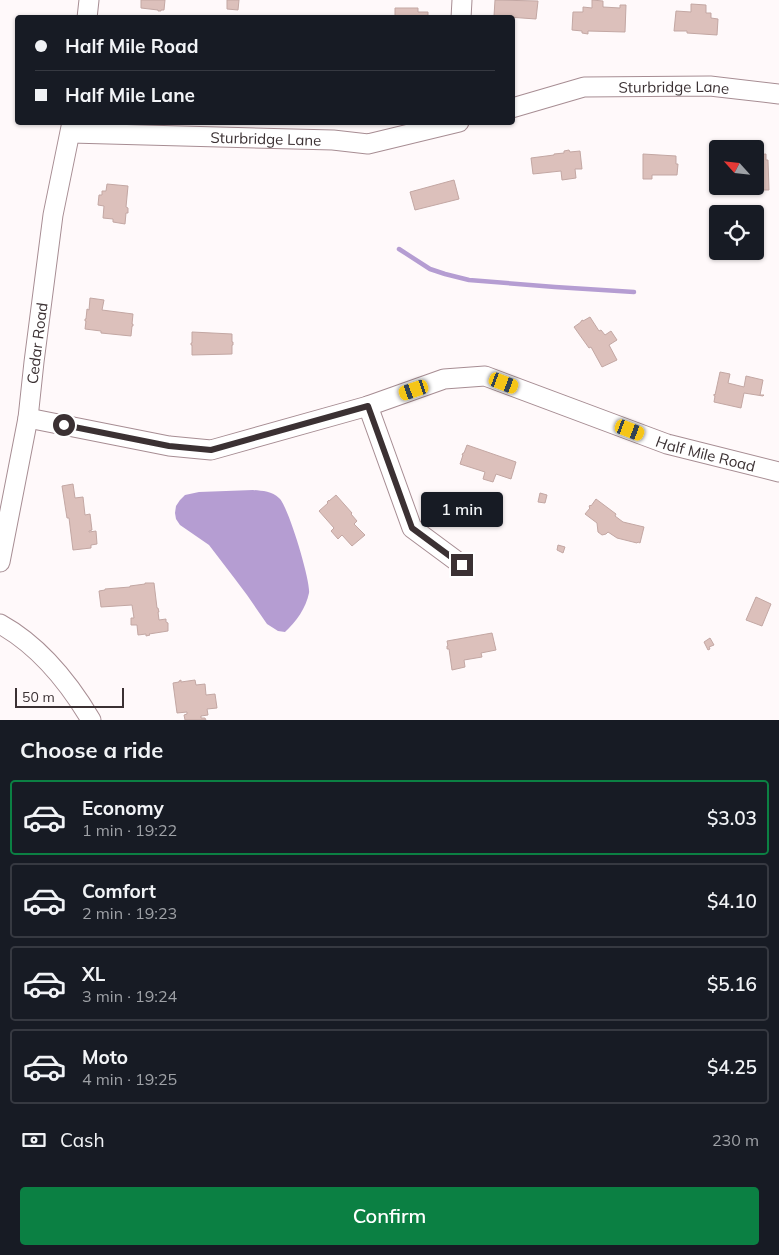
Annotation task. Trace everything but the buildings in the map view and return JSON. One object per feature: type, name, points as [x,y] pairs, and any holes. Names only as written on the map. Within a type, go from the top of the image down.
[{"type":"street","points":[[87,15],[89,0]]},
{"type":"street","points":[[461,15],[462,0]]},
{"type":"street","name":"Sturbridge Lane","points":[[515,107],[584,87],[710,86],[779,94]]},
{"type":"street","name":"Sturbridge Lane","points":[[71,128],[333,140],[368,144],[447,125]]},
{"type":"street","name":"Cedar Road","points":[[0,559],[28,418],[53,215],[71,128]]},
{"type":"street","name":"Half Mile Road","points":[[28,418],[169,446],[211,450],[368,406],[444,379],[485,376],[666,444],[779,472]]},
{"type":"street","points":[[368,406],[412,528],[462,565]]},
{"type":"street","points":[[0,624],[12,630],[64,680],[91,720]]},
{"type":"shaded area","points":[[253,490],[273,494],[283,504],[293,528],[309,586],[306,604],[297,619],[285,632],[278,631],[267,624],[209,545],[180,525],[176,519],[176,506],[185,495],[199,492]]},
{"type":"waterway","points":[[399,249],[430,269],[469,280],[634,292]]},
{"type":"route","points":[[64,425],[169,446],[211,450],[368,406],[412,528],[462,565]]}]
